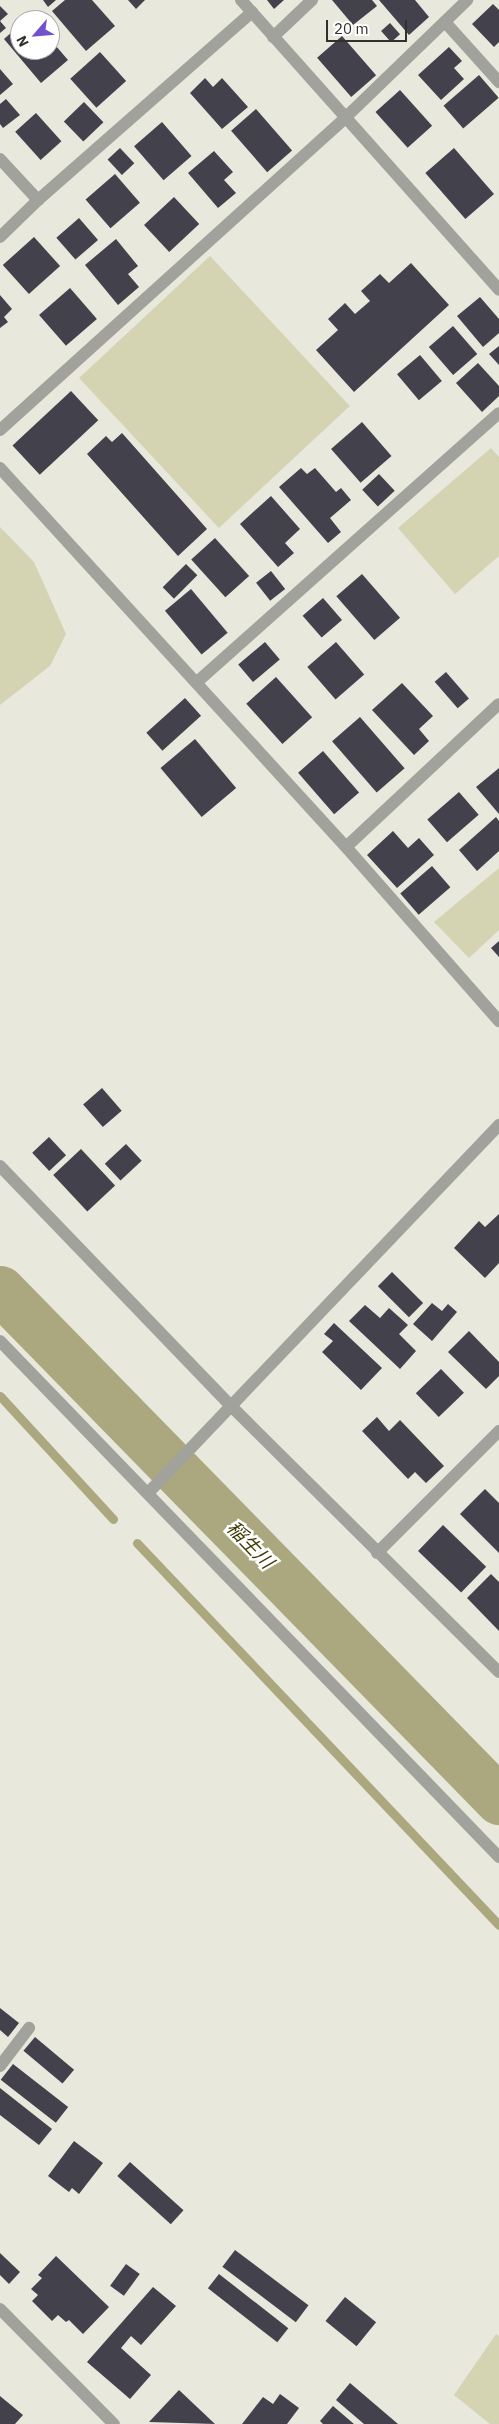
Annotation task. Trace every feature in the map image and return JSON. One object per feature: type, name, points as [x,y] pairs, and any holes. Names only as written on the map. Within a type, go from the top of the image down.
[{"type":"street","points":[[241,0],[499,290]]},
{"type":"street","points":[[274,37],[312,0]]},
{"type":"street","points":[[0,430],[345,118],[467,0]]},
{"type":"street","points":[[0,237],[38,200],[252,12]]},
{"type":"street","points":[[445,22],[499,82]]},
{"type":"street","points":[[0,159],[38,200]]},
{"type":"street","points":[[198,682],[499,413]]},
{"type":"street","points":[[0,468],[198,682],[499,1021]]},
{"type":"street","points":[[346,847],[499,704]]},
{"type":"street","points":[[148,1493],[499,1125]]},
{"type":"street","points":[[0,1166],[230,1405],[499,1672]]},
{"type":"street","points":[[0,1341],[499,1857]]},
{"type":"street","points":[[377,1553],[499,1431]]},
{"type":"street","points":[[0,2066],[29,2028]]},
{"type":"street","points":[[0,2309],[114,2424]]},
{"type":"green space","points":[[210,256],[350,406],[219,528],[79,378]]},
{"type":"green space","points":[[491,448],[499,457],[499,556],[455,594],[398,528]]},
{"type":"green space","points":[[0,527],[34,562],[66,634],[50,666],[0,705]]},
{"type":"green space","points":[[499,868],[499,930],[469,958],[434,922]]},
{"type":"green space","points":[[496,2334],[499,2336],[499,2424],[490,2424],[454,2395]]},
{"type":"building","points":[[43,0],[56,0],[48,7]]},
{"type":"building","points":[[65,0],[92,0],[115,26],[86,51],[60,20],[60,10],[53,10]]},
{"type":"building","points":[[128,0],[145,0],[136,9]]},
{"type":"building","points":[[267,0],[284,0],[274,9]]},
{"type":"building","points":[[332,0],[372,0],[377,6],[353,25]]},
{"type":"building","points":[[379,0],[415,0],[429,17],[409,35]]},
{"type":"building","points":[[493,4],[499,10],[499,42],[494,47],[472,24]]},
{"type":"building","points":[[0,6],[8,14],[0,21]]},
{"type":"building","points":[[0,21],[6,28],[0,33]]},
{"type":"building","points":[[390,23],[400,34],[391,42],[381,31]]},
{"type":"building","points":[[10,34],[10,46],[4,39]]},
{"type":"building","points":[[342,36],[376,75],[351,97],[317,58]]},
{"type":"building","points":[[449,47],[462,61],[454,68],[464,79],[441,100],[418,75]]},
{"type":"building","points":[[60,51],[68,60],[41,83],[22,60],[60,60]]},
{"type":"building","points":[[100,52],[126,81],[96,108],[70,79]]},
{"type":"building","points":[[0,69],[13,84],[0,95]]},
{"type":"building","points":[[479,75],[499,98],[463,128],[444,106]]},
{"type":"building","points":[[205,78],[213,87],[222,78],[248,107],[222,129],[190,93]]},
{"type":"building","points":[[400,90],[432,126],[408,148],[375,112]]},
{"type":"building","points":[[6,99],[20,115],[3,128],[0,124],[0,104]]},
{"type":"building","points":[[84,102],[103,122],[83,142],[64,121]]},
{"type":"building","points":[[256,109],[292,151],[267,172],[231,131]]},
{"type":"building","points":[[36,113],[61,141],[41,160],[15,132]]},
{"type":"building","points":[[162,122],[192,156],[164,180],[134,146]]},
{"type":"building","points":[[120,148],[134,163],[122,175],[108,160]]},
{"type":"building","points":[[454,148],[494,194],[465,219],[425,173]]},
{"type":"building","points":[[214,151],[233,172],[224,180],[236,193],[218,208],[188,173]]},
{"type":"building","points":[[115,174],[140,203],[110,228],[86,200]]},
{"type":"building","points":[[174,197],[199,224],[169,252],[144,225]]},
{"type":"building","points":[[79,218],[98,240],[75,260],[56,238]]},
{"type":"building","points":[[34,237],[60,266],[29,294],[3,265]]},
{"type":"building","points":[[116,239],[138,266],[128,274],[139,287],[118,305],[85,265]]},
{"type":"building","points":[[411,263],[449,305],[354,392],[316,350],[338,330],[328,319],[345,303],[355,314],[370,301],[361,291],[380,274],[389,283]]},
{"type":"building","points":[[70,288],[97,319],[66,346],[39,315]]},
{"type":"building","points":[[0,295],[12,309],[4,317],[8,322],[0,328]]},
{"type":"building","points":[[480,297],[499,319],[499,333],[483,347],[457,316]]},
{"type":"building","points":[[453,326],[477,354],[453,375],[429,347]]},
{"type":"building","points":[[499,346],[499,365],[489,354]]},
{"type":"building","points":[[420,355],[442,381],[419,400],[397,374]]},
{"type":"building","points":[[478,363],[499,386],[499,396],[482,412],[456,383]]},
{"type":"building","points":[[71,391],[98,420],[40,475],[12,446]]},
{"type":"building","points":[[362,422],[392,456],[361,483],[331,449]]},
{"type":"building","points":[[122,433],[207,529],[178,556],[87,454],[106,436],[112,442]]},
{"type":"building","points":[[301,468],[307,474],[315,468],[336,492],[341,488],[351,500],[330,518],[341,532],[328,543],[279,487]]},
{"type":"building","points":[[379,474],[395,491],[378,507],[362,490]]},
{"type":"building","points":[[271,496],[300,529],[285,543],[294,553],[278,567],[240,524]]},
{"type":"building","points":[[215,538],[249,576],[225,597],[191,559]]},
{"type":"building","points":[[186,564],[197,575],[174,599],[163,587]]},
{"type":"building","points":[[271,571],[285,589],[270,601],[256,583]]},
{"type":"building","points":[[362,574],[400,618],[374,640],[336,596]]},
{"type":"building","points":[[191,589],[228,633],[202,655],[165,611]]},
{"type":"building","points":[[323,598],[342,620],[322,638],[303,616]]},
{"type":"building","points":[[265,642],[280,660],[253,682],[238,664]]},
{"type":"building","points":[[336,642],[364,674],[336,699],[307,667]]},
{"type":"building","points":[[446,672],[469,698],[458,708],[435,682]]},
{"type":"building","points":[[276,677],[312,717],[282,744],[246,704]]},
{"type":"building","points":[[402,683],[433,716],[419,729],[429,741],[414,755],[372,710]]},
{"type":"building","points":[[185,698],[201,716],[162,751],[146,733]]},
{"type":"building","points":[[360,717],[405,768],[377,793],[332,741]]},
{"type":"building","points":[[195,739],[236,788],[202,817],[161,768]]},
{"type":"building","points":[[323,751],[359,793],[334,814],[298,773]]},
{"type":"building","points":[[499,768],[499,814],[476,787]]},
{"type":"building","points":[[459,792],[479,815],[447,842],[427,820]]},
{"type":"building","points":[[496,817],[499,821],[499,851],[477,871],[459,850]]},
{"type":"building","points":[[393,831],[408,848],[419,838],[434,855],[397,888],[367,855]]},
{"type":"building","points":[[432,866],[450,887],[419,915],[400,894]]},
{"type":"building","points":[[499,941],[499,957],[491,948]]},
{"type":"building","points":[[102,1088],[122,1111],[103,1127],[83,1104]]},
{"type":"building","points":[[49,1137],[66,1155],[49,1171],[32,1153]]},
{"type":"building","points":[[126,1144],[142,1161],[120,1181],[105,1164]]},
{"type":"building","points":[[81,1149],[115,1186],[87,1211],[53,1175]]},
{"type":"building","points":[[499,1214],[499,1263],[485,1278],[454,1248],[479,1221],[485,1227]]},
{"type":"building","points":[[392,1272],[423,1303],[409,1317],[378,1286]]},
{"type":"building","points":[[432,1303],[442,1311],[448,1304],[457,1312],[432,1341],[413,1324]]},
{"type":"building","points":[[365,1305],[380,1318],[389,1308],[408,1325],[399,1334],[416,1351],[400,1369],[349,1321]]},
{"type":"building","points":[[334,1323],[382,1368],[361,1390],[322,1352],[333,1341],[324,1334]]},
{"type":"building","points":[[469,1331],[499,1362],[499,1376],[486,1389],[448,1352]]},
{"type":"building","points":[[441,1369],[464,1393],[439,1417],[416,1393]]},
{"type":"building","points":[[377,1417],[389,1431],[400,1420],[444,1466],[426,1483],[415,1472],[408,1479],[362,1431]]},
{"type":"building","points":[[485,1489],[499,1503],[499,1553],[460,1514]]},
{"type":"building","points":[[443,1525],[486,1567],[461,1593],[418,1551]]},
{"type":"building","points":[[491,1574],[499,1582],[499,1631],[467,1598]]},
{"type":"building","points":[[0,2008],[19,2023],[8,2037],[0,2030]]},
{"type":"building","points":[[35,2037],[74,2070],[62,2084],[23,2051]]},
{"type":"building","points":[[13,2064],[68,2107],[56,2123],[1,2080]]},
{"type":"building","points":[[0,2088],[52,2129],[39,2145],[0,2115]]},
{"type":"building","points":[[74,2141],[103,2163],[79,2194],[72,2188],[69,2192],[48,2176]]},
{"type":"building","points":[[130,2162],[184,2210],[171,2224],[117,2176]]},
{"type":"building","points":[[235,2250],[308,2305],[296,2322],[222,2267]]},
{"type":"building","points":[[0,2253],[20,2272],[9,2284],[0,2275]]},
{"type":"building","points":[[56,2256],[109,2307],[83,2334],[69,2320],[66,2322],[58,2315],[52,2321],[32,2301],[38,2295],[31,2289],[42,2278],[38,2275]]},
{"type":"building","points":[[126,2264],[140,2274],[124,2296],[110,2286]]},
{"type":"building","points":[[219,2274],[288,2328],[277,2342],[208,2288]]},
{"type":"building","points":[[153,2287],[176,2306],[141,2345],[131,2336],[121,2348],[151,2375],[130,2399],[87,2362]]},
{"type":"building","points":[[345,2297],[376,2322],[357,2346],[325,2321]]},
{"type":"building","points":[[350,2383],[398,2424],[364,2424],[336,2400]]},
{"type":"building","points":[[179,2390],[215,2424],[149,2422]]},
{"type":"building","points":[[280,2394],[299,2408],[287,2424],[242,2424],[263,2397],[273,2404]]},
{"type":"building","points":[[0,2396],[23,2415],[15,2424],[0,2424]]},
{"type":"building","points":[[333,2406],[354,2424],[323,2424],[320,2421]]},
{"type":"waterway","name":"稲生川","points":[[0,1290],[499,1800]]},
{"type":"waterway","points":[[0,1396],[113,1519]]},
{"type":"waterway","points":[[137,1543],[499,1925]]}]
